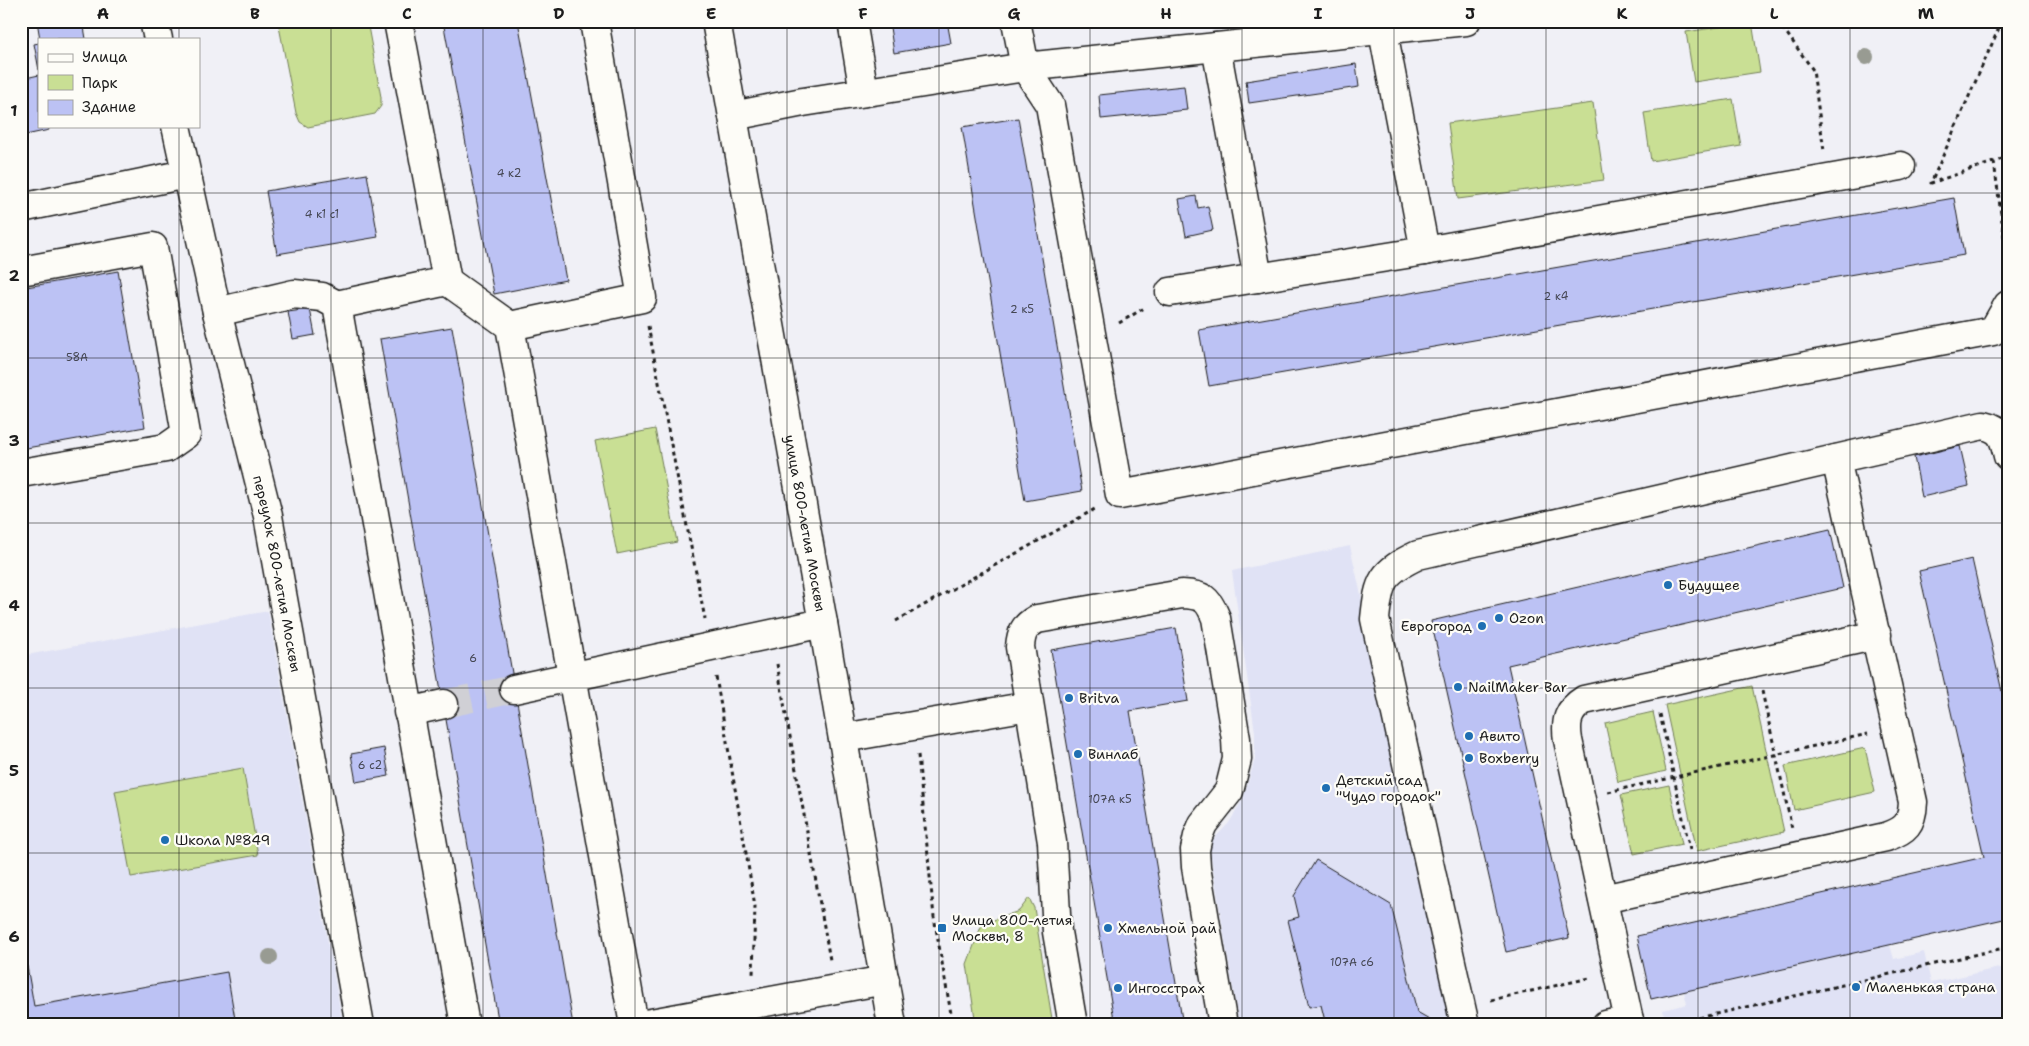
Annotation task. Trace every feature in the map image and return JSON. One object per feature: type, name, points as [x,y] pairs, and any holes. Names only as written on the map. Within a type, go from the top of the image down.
[{"type":"main road","points":[[154,21],[158,38]]},
{"type":"main road","points":[[398,21],[446,281],[510,326],[634,1025]]},
{"type":"main road","points":[[510,326],[642,298],[594,21]]},
{"type":"main road","name":"улица 800-летия Москвы","points":[[716,21],[824,623],[892,1025]]},
{"type":"main road","points":[[852,21],[864,92]]},
{"type":"main road","points":[[1016,21],[1025,67],[1050,105],[1120,495],[1993,331],[2008,305]]},
{"type":"main road","points":[[733,116],[864,92],[1025,67],[1216,48],[1382,26],[1466,21]]},
{"type":"main road","points":[[1382,26],[1424,251]]},
{"type":"main road","points":[[1216,48],[1258,278]]},
{"type":"main road","name":"переулок 800-летия Москвы","points":[[176,128],[217,312],[268,516],[360,1025]]},
{"type":"main road","points":[[1170,292],[1424,251],[1901,166]]},
{"type":"main road","points":[[21,208],[186,174]]},
{"type":"main road","points":[[21,270],[153,247],[186,434],[166,448],[21,473]]},
{"type":"main road","points":[[217,312],[294,294],[322,297],[337,305],[446,281]]},
{"type":"main road","points":[[337,305],[465,1025]]},
{"type":"main road","points":[[1463,1016],[1375,618],[1378,589],[1396,565],[1418,555],[1983,425],[1998,431],[2004,440],[2008,456]]},
{"type":"main road","points":[[1603,900],[1886,837],[1901,832],[1908,825],[1913,815],[1913,802],[1836,458]]},
{"type":"main road","points":[[1073,1025],[1057,932],[1052,842],[1020,648],[1021,634],[1027,624],[1037,619],[1182,594],[1198,595],[1210,603],[1216,618],[1236,739],[1237,759],[1229,791],[1203,824],[1195,850],[1196,867],[1223,1025]]},
{"type":"main road","points":[[514,689],[824,623]]},
{"type":"main road","points":[[1622,1023],[1619,972],[1568,740],[1566,726],[1568,715],[1575,706],[1584,700],[1877,635]]},
{"type":"main road","points":[[408,712],[444,704]]},
{"type":"main road","points":[[843,738],[1029,706]]},
{"type":"main road","points":[[640,1025],[753,1015],[836,991],[884,980]]},
{"type":"path","points":[[1778,21],[1813,70],[1828,180]]},
{"type":"path","points":[[2002,21],[1931,183],[2008,157]]},
{"type":"path","points":[[1994,162],[2008,266]]},
{"type":"path","points":[[1092,339],[1170,292]]},
{"type":"path","points":[[896,621],[1120,495]]},
{"type":"path","points":[[771,634],[836,991]]},
{"type":"path","points":[[1755,662],[1798,856]]},
{"type":"path","points":[[1654,684],[1696,879]]},
{"type":"path","points":[[915,725],[934,917],[953,1025]]},
{"type":"path","points":[[1581,798],[1897,728]]},
{"type":"path","points":[[1668,1025],[2008,947]]},
{"type":"path","points":[[1463,1016],[1619,972]]},
{"type":"shaded area","name":"Детский сад \"Чудо городок\"","points":[[1350,546],[1457,1025],[1239,1025],[1209,844],[1229,823],[1243,799],[1255,759],[1255,732],[1232,571]]},
{"type":"shaded area","name":"Школа №849","points":[[268,611],[343,1025],[21,1025],[21,656]]},
{"type":"shaded area","name":"Маленькая страна","points":[[1890,945],[1894,959],[1924,952],[1931,983],[2008,966],[2008,1025],[1666,1025],[1663,1010],[1687,1004],[1684,992]]},
{"type":"green space","points":[[278,21],[367,21],[381,97],[381,106],[375,114],[308,127],[300,122],[296,113]]},
{"type":"green space","points":[[1752,22],[1760,72],[1694,82],[1686,32]]},
{"type":"green space","points":[[1733,99],[1741,146],[1651,161],[1644,113]]},
{"type":"green space","points":[[1593,103],[1604,180],[1458,199],[1448,123]]},
{"type":"green space","points":[[655,429],[677,542],[617,554],[595,441]]},
{"type":"green space","points":[[1752,686],[1784,832],[1697,851],[1665,705]]},
{"type":"green space","points":[[1653,712],[1666,771],[1618,782],[1605,723]]},
{"type":"green space","points":[[1865,748],[1875,792],[1794,810],[1785,766]]},
{"type":"green space","points":[[243,768],[258,855],[131,877],[115,791]]},
{"type":"green space","points":[[1669,785],[1682,844],[1634,854],[1621,795]]},
{"type":"green space","points":[[1029,898],[1034,908],[1053,1025],[976,1025],[967,964],[982,924],[1019,911]]},
{"type":"building","points":[[37,21],[83,21],[86,38],[40,38]]},
{"type":"building","points":[[443,21],[518,21],[566,280],[494,294]]},
{"type":"building","points":[[889,21],[947,21],[951,43],[894,53]]},
{"type":"building","points":[[38,43],[38,65],[34,44]]},
{"type":"building","points":[[1356,64],[1359,87],[1249,103],[1246,81]]},
{"type":"building","points":[[38,75],[38,128],[48,128],[49,130],[21,136],[21,79]]},
{"type":"building","points":[[1184,86],[1187,110],[1101,119],[1099,95]]},
{"type":"building","points":[[1018,118],[1082,491],[1025,501],[962,127]]},
{"type":"building","points":[[367,174],[378,237],[277,254],[266,191]]},
{"type":"building","points":[[1196,196],[1198,208],[1208,206],[1213,230],[1186,236],[1179,199]]},
{"type":"building","points":[[1954,198],[1964,255],[1209,386],[1199,330]]},
{"type":"building","points":[[118,271],[145,427],[21,449],[21,288]]},
{"type":"building","points":[[310,309],[315,335],[293,339],[288,312]]},
{"type":"building","points":[[452,327],[573,1025],[499,1025],[380,339]]},
{"type":"building","points":[[1960,446],[1969,486],[1922,497],[1914,457]]},
{"type":"building","points":[[1830,529],[1843,588],[1508,665],[1569,938],[1506,952],[1431,621]]},
{"type":"building","points":[[1972,559],[2008,718],[2008,918],[1651,999],[1637,936],[1984,857],[1919,571]]},
{"type":"building","points":[[1176,628],[1188,701],[1130,711],[1183,1025],[1115,1025],[1051,650]]},
{"type":"building","points":[[384,748],[389,776],[356,782],[351,754]]},
{"type":"building","points":[[1316,860],[1391,905],[1417,1012],[1431,1020],[1432,1025],[1326,1025],[1321,1005],[1309,1007],[1288,920],[1299,917],[1294,896]]},
{"type":"building","points":[[21,932],[34,1006],[227,972],[236,1025],[21,1025]]},
{"type":"tunnel","points":[[444,704],[514,689]]},
{"type":"place","name":"Будущее","points":[[1668,585]]},
{"type":"place","name":"Ozon","points":[[1499,618]]},
{"type":"place","name":"Еврогород","points":[[1482,626]]},
{"type":"place","name":"NailMaker Bar","points":[[1458,687]]},
{"type":"place","name":"Britva","points":[[1069,698]]},
{"type":"place","name":"Авито","points":[[1469,736]]},
{"type":"place","name":"Винлаб","points":[[1078,754]]},
{"type":"place","name":"Boxberry","points":[[1469,758]]},
{"type":"place","name":"Детский сад \"Чудо городок\"","points":[[1326,788]]},
{"type":"place","name":"Школа №849","points":[[165,840]]},
{"type":"place","name":"Улица 800-летия Москвы, 8","points":[[942,928]]},
{"type":"place","name":"Хмельной рай","points":[[1108,928]]},
{"type":"place","name":"Маленькая страна","points":[[1856,987]]},
{"type":"place","name":"Ингосстрах","points":[[1118,988]]}]
